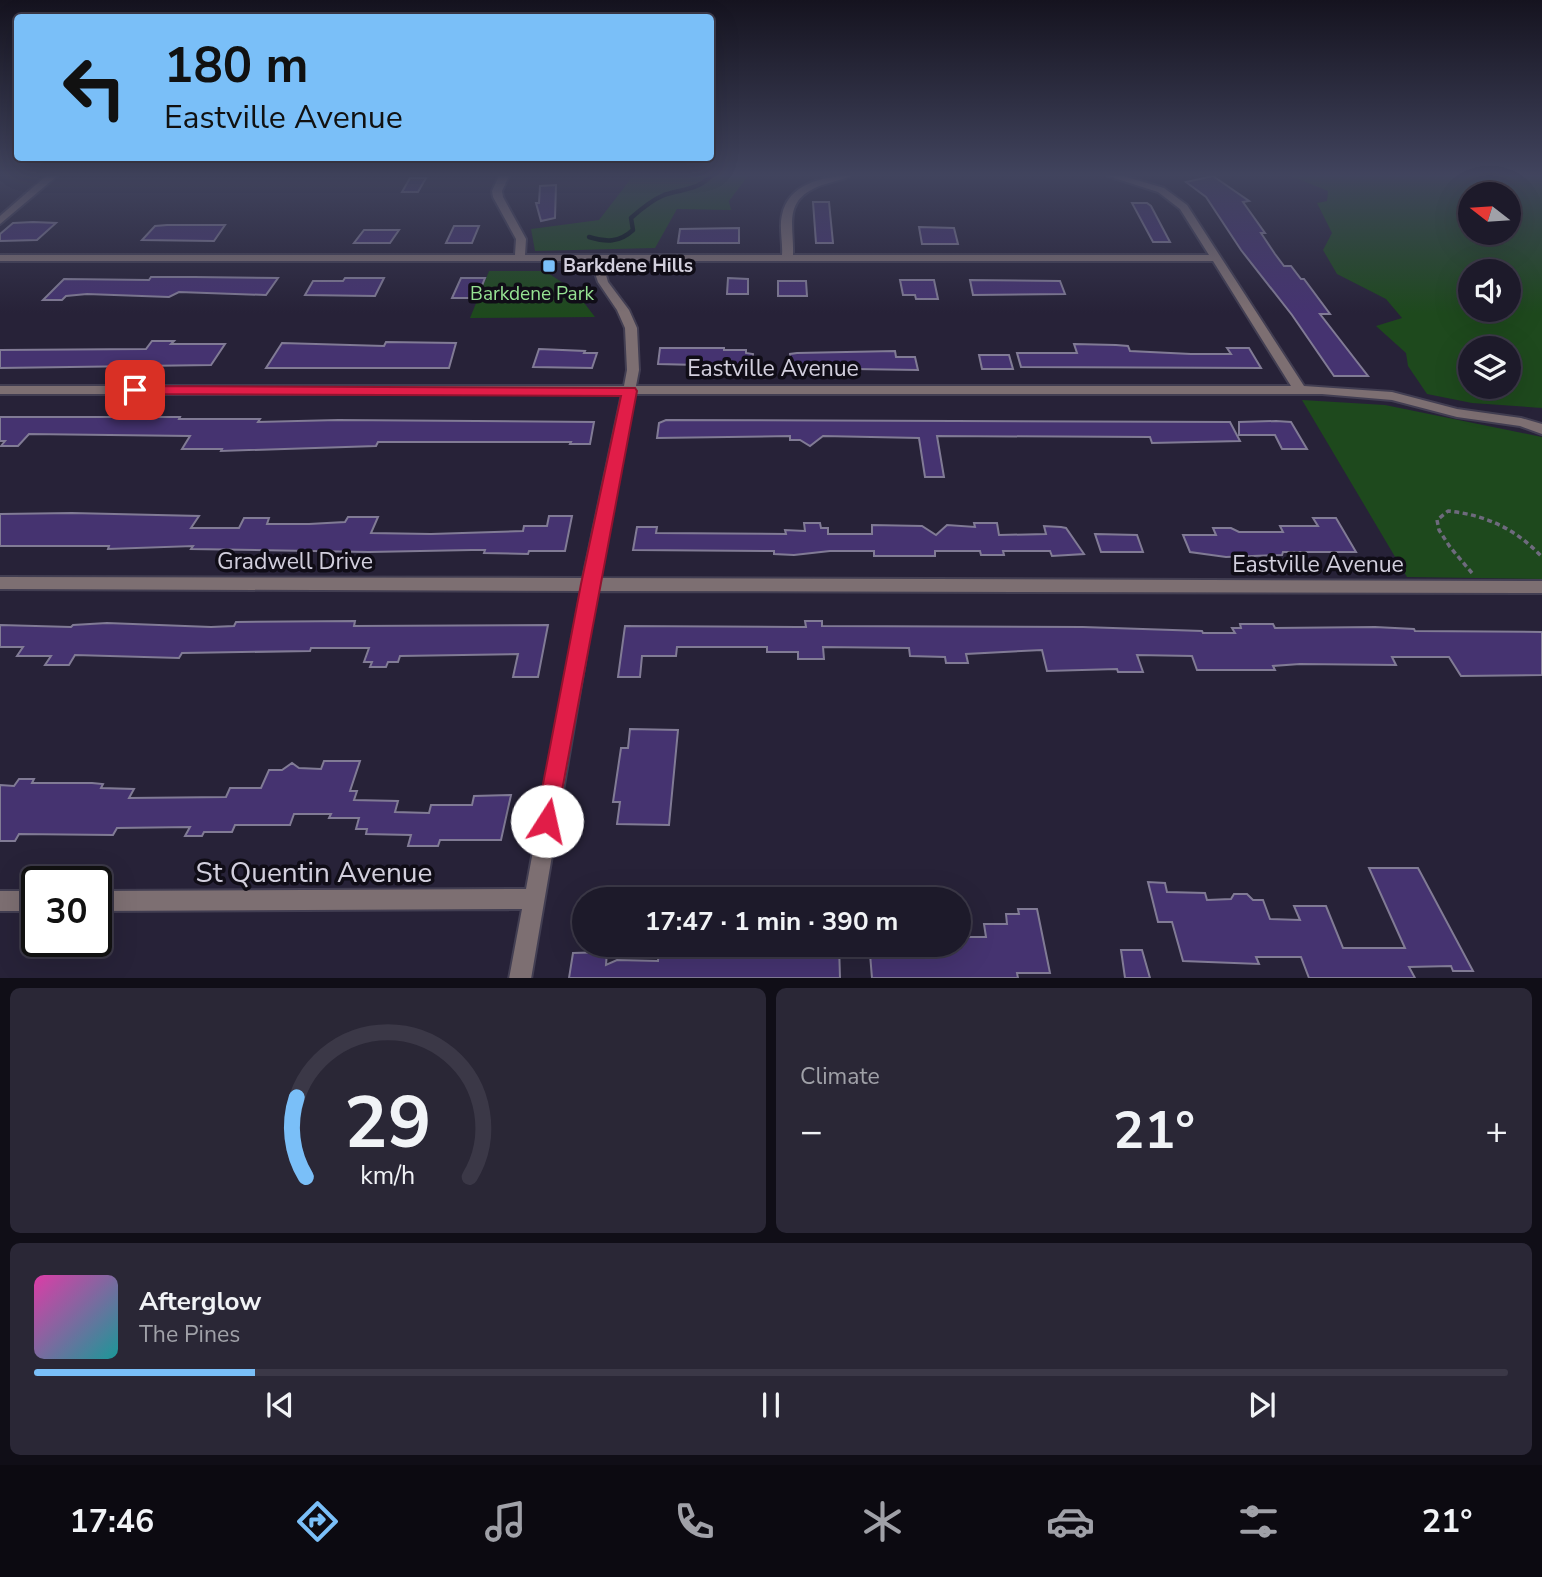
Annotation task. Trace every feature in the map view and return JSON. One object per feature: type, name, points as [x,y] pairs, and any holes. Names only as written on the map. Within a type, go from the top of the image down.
[{"type":"street","points":[[511,222],[521,239],[520,259]]},
{"type":"street","points":[[786,222],[787,258]]},
{"type":"street","points":[[1191,222],[1300,391]]},
{"type":"street","points":[[0,258],[1215,258]]},
{"type":"street","points":[[520,978],[590,584],[633,370],[631,328],[623,310],[603,282],[596,259]]},
{"type":"street","name":"Eastville Avenue","points":[[0,390],[1300,391],[1392,396],[1457,413],[1521,422],[1542,429]]},
{"type":"street","name":"Gradwell Drive","points":[[0,583],[590,584]]},
{"type":"street","name":"Eastville Avenue","points":[[590,584],[1542,587]]},
{"type":"street","name":"St Quentin Avenue","points":[[112,901],[533,899]]},
{"type":"street","points":[[0,901],[21,901]]},
{"type":"path","points":[[1484,587],[1439,530],[1437,520],[1448,511],[1487,517],[1531,543],[1542,557]]},
{"type":"green space","points":[[587,222],[670,222],[655,248],[535,251],[531,229]]},
{"type":"green space","points":[[1326,222],[1458,222],[1458,245],[1521,245],[1521,222],[1542,222],[1542,408],[1472,403],[1427,394],[1408,366],[1406,353],[1376,326],[1402,318],[1386,299],[1337,274],[1323,250],[1332,233]]},
{"type":"green space","name":"Barkdene Park","points":[[489,271],[545,271],[575,291],[595,317],[470,318]]},
{"type":"green space","points":[[1302,400],[1385,405],[1542,437],[1542,579],[1407,577]]},
{"type":"building","points":[[814,222],[831,222],[833,243],[816,243]]},
{"type":"building","points":[[1142,222],[1159,222],[1170,242],[1153,242]]},
{"type":"building","points":[[1222,222],[1257,222],[1265,233],[1261,233],[1284,266],[1291,266],[1301,279],[1304,279],[1330,314],[1320,314],[1368,376],[1334,376],[1292,315]]},
{"type":"building","points":[[13,223],[56,223],[37,240],[0,241],[0,234]]},
{"type":"building","points":[[225,225],[214,241],[142,240],[155,226]]},
{"type":"building","points":[[454,226],[479,226],[472,243],[446,243]]},
{"type":"building","points":[[919,227],[954,228],[958,244],[922,244]]},
{"type":"building","points":[[739,228],[739,243],[678,243],[680,229]]},
{"type":"building","points":[[364,230],[399,230],[390,243],[354,243]]},
{"type":"building","points":[[151,277],[278,278],[266,295],[179,292],[169,297],[87,294],[66,296],[62,300],[43,300],[64,279],[149,280]]},
{"type":"building","points":[[345,278],[384,278],[375,296],[305,295],[313,281],[343,281]]},
{"type":"building","points":[[461,278],[485,278],[477,298],[452,298]]},
{"type":"building","points":[[728,278],[748,279],[748,294],[727,294]]},
{"type":"building","points":[[900,280],[934,280],[938,299],[916,299],[915,295],[903,295]]},
{"type":"building","points":[[970,280],[1060,281],[1065,294],[973,295]]},
{"type":"building","points":[[778,281],[806,281],[807,296],[778,296]]},
{"type":"building","points":[[152,341],[174,341],[171,344],[225,344],[211,365],[0,368],[0,350],[146,349]]},
{"type":"building","points":[[386,342],[456,343],[449,368],[266,368],[282,343],[384,346]]},
{"type":"building","points":[[1074,344],[1128,346],[1130,351],[1191,354],[1231,354],[1227,348],[1249,348],[1261,368],[1021,367],[1017,353],[1077,353]]},
{"type":"building","points":[[660,348],[746,350],[746,353],[753,354],[752,368],[698,369],[698,365],[658,364]]},
{"type":"building","points":[[539,349],[597,353],[592,368],[533,367]]},
{"type":"building","points":[[895,351],[896,357],[915,357],[918,370],[789,368],[790,354]]},
{"type":"building","points":[[979,355],[1009,355],[1013,369],[982,369]]},
{"type":"building","points":[[0,417],[260,419],[258,422],[594,422],[590,444],[378,442],[376,446],[221,451],[222,449],[182,449],[190,436],[29,434],[18,446],[1,446],[5,441],[0,441]]},
{"type":"building","points":[[666,420],[1230,422],[1240,441],[1152,443],[1150,437],[937,436],[944,477],[925,477],[919,438],[823,436],[810,446],[800,440],[790,440],[790,436],[657,438],[659,423]]},
{"type":"building","points":[[1239,422],[1291,422],[1307,449],[1282,449],[1275,435],[1239,435]]},
{"type":"building","points":[[0,514],[199,516],[191,528],[239,528],[244,518],[269,518],[267,524],[309,524],[345,522],[348,517],[378,517],[371,533],[431,534],[523,531],[524,526],[547,526],[549,516],[572,516],[565,551],[529,551],[528,554],[484,553],[485,550],[369,552],[191,549],[193,546],[108,549],[109,546],[0,546]]},
{"type":"building","points":[[1313,518],[1336,518],[1356,552],[1283,552],[1282,555],[1226,557],[1190,552],[1183,535],[1216,535],[1213,528],[1231,528],[1239,532],[1283,532],[1280,526],[1318,526]]},
{"type":"building","points":[[804,523],[820,523],[821,528],[828,528],[828,534],[872,534],[872,525],[922,526],[936,535],[947,525],[975,527],[974,523],[997,523],[999,535],[1046,534],[1044,526],[1061,527],[1066,528],[1084,554],[1052,556],[1050,551],[1003,551],[1004,555],[981,555],[980,551],[935,551],[935,556],[874,556],[874,551],[830,551],[794,555],[774,554],[774,551],[633,550],[637,527],[657,527],[656,533],[786,534],[785,530],[805,531]]},
{"type":"building","points":[[1095,534],[1137,535],[1143,552],[1101,552]]},
{"type":"building","points":[[355,621],[354,626],[548,625],[538,677],[513,677],[518,654],[400,656],[398,662],[388,662],[386,667],[370,667],[372,662],[364,662],[369,648],[311,648],[310,651],[182,653],[179,658],[75,655],[69,665],[45,665],[51,656],[17,656],[23,647],[0,647],[0,625],[71,627],[107,623],[211,627],[234,626],[236,622]]},
{"type":"building","points":[[805,621],[822,621],[822,626],[1083,627],[1203,633],[1235,633],[1232,628],[1241,628],[1240,624],[1273,624],[1275,628],[1375,627],[1415,631],[1542,632],[1542,675],[1461,676],[1449,657],[1392,657],[1396,665],[1300,664],[1273,666],[1275,670],[1197,670],[1192,656],[1137,655],[1143,672],[1118,672],[1117,669],[1047,671],[1042,650],[966,654],[968,663],[946,663],[945,657],[910,656],[909,648],[823,647],[824,659],[798,659],[798,652],[767,652],[767,647],[677,647],[676,656],[642,656],[640,677],[618,677],[625,626],[806,627]]},
{"type":"building","points":[[630,729],[678,730],[669,825],[617,824],[620,802],[613,802],[621,748],[628,748]]},
{"type":"building","points":[[324,761],[360,761],[350,791],[357,791],[354,800],[398,801],[395,812],[429,813],[431,805],[472,805],[474,796],[511,795],[501,840],[440,840],[438,846],[408,846],[411,835],[366,834],[367,829],[356,829],[359,818],[329,818],[331,814],[294,814],[290,825],[235,825],[232,832],[204,832],[202,836],[185,836],[190,827],[117,828],[113,835],[19,834],[15,841],[0,841],[0,785],[14,786],[19,779],[34,779],[32,783],[92,783],[103,784],[101,788],[134,789],[129,798],[226,797],[230,788],[261,788],[269,770],[282,770],[292,763],[299,768],[321,769]]},
{"type":"building","points":[[1369,868],[1418,868],[1473,971],[1453,971],[1451,966],[1409,967],[1415,978],[1309,978],[1301,957],[1256,957],[1259,964],[1183,961],[1172,922],[1158,922],[1148,882],[1165,883],[1167,892],[1205,893],[1207,900],[1231,899],[1234,894],[1247,894],[1253,900],[1263,900],[1270,919],[1300,920],[1294,906],[1326,906],[1343,948],[1405,948]]},
{"type":"building","points":[[1018,909],[1037,909],[1050,973],[1017,973],[1018,978],[872,978],[870,957],[971,957],[971,937],[986,937],[984,924],[1007,924],[1006,914],[1019,914]]},
{"type":"building","points":[[1121,950],[1142,950],[1150,978],[1125,978]]},
{"type":"building","points":[[572,957],[607,957],[606,965],[617,960],[658,961],[658,957],[839,957],[840,978],[569,978]]},
{"type":"waterway","points":[[589,237],[607,240],[623,237],[633,230],[632,222]]},
{"type":"place","name":"Barkdene Hills","points":[[549,266]]},
{"type":"route","points":[[135,390],[629,391],[590,584],[547,821]]}]
